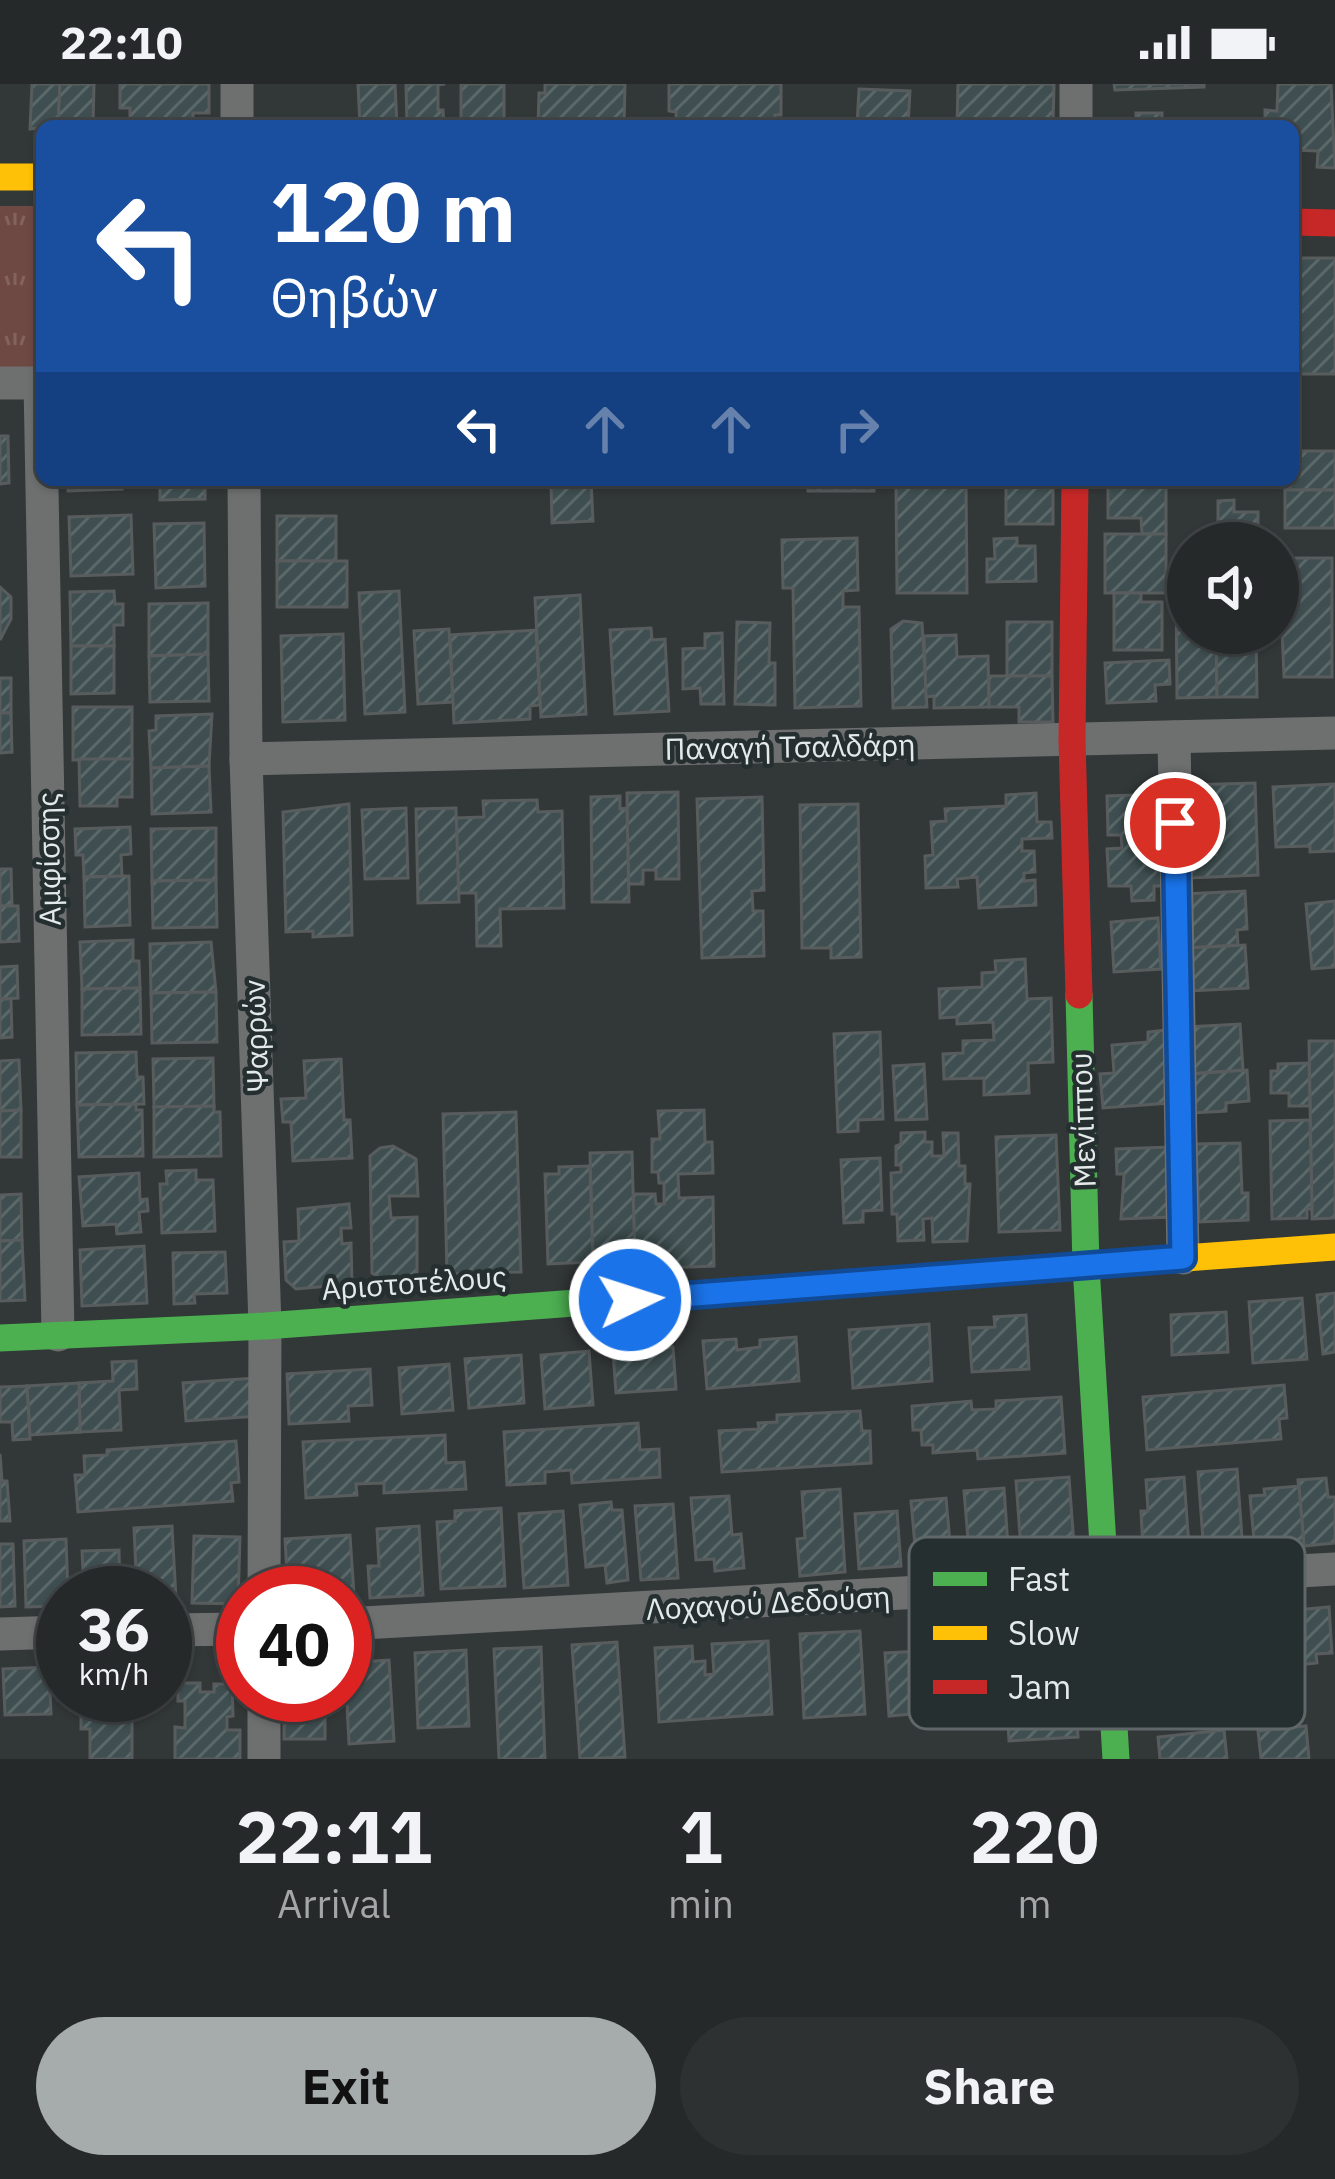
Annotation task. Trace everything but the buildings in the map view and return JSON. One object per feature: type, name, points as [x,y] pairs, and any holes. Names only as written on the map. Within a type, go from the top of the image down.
[{"type":"street","points":[[237,84],[237,120]]},
{"type":"street","points":[[1076,84],[1076,120]]},
{"type":"street","points":[[0,177],[36,177]]},
{"type":"street","points":[[1299,222],[1335,223]]},
{"type":"street","points":[[0,383],[36,383]]},
{"type":"street","name":"Αμφίσσης","points":[[43,486],[58,1335]]},
{"type":"street","name":"Ψαρρών","points":[[244,486],[246,759],[266,1326],[264,1566]]},
{"type":"street","name":"Μενίππου","points":[[1075,486],[1072,740],[1086,1266],[1102,1537]]},
{"type":"street","name":"Παναγή Τσαλδάρη","points":[[246,759],[1335,733]]},
{"type":"street","points":[[1174,737],[1183,1258]]},
{"type":"street","name":"Αριστοτέλους","points":[[0,1338],[266,1326],[1335,1246]]},
{"type":"street","name":"Λοχαγού Δεδούση","points":[[1305,1572],[1335,1570]]},
{"type":"street","name":"Λοχαγού Δεδούση","points":[[372,1623],[909,1594]]},
{"type":"street","points":[[0,1634],[36,1633]]},
{"type":"street","points":[[264,1722],[264,1759]]},
{"type":"street","name":"Μενίππου","points":[[1114,1729],[1116,1759]]},
{"type":"green space","points":[[0,206],[36,206],[36,367],[0,367]]},
{"type":"traffic: fast","points":[[1079,995],[1086,1266],[1102,1537]]},
{"type":"traffic: fast","points":[[0,1338],[265,1326],[1049,1268]]},
{"type":"traffic: fast","points":[[1114,1729],[1116,1759]]},
{"type":"traffic: slow","points":[[0,177],[36,177]]},
{"type":"traffic: slow","points":[[1049,1268],[1335,1247]]},
{"type":"traffic: jam","points":[[1299,222],[1335,223]]},
{"type":"traffic: jam","points":[[1075,486],[1072,739],[1079,995]]},
{"type":"route","points":[[630,1300],[1183,1258],[1175,823]]}]
